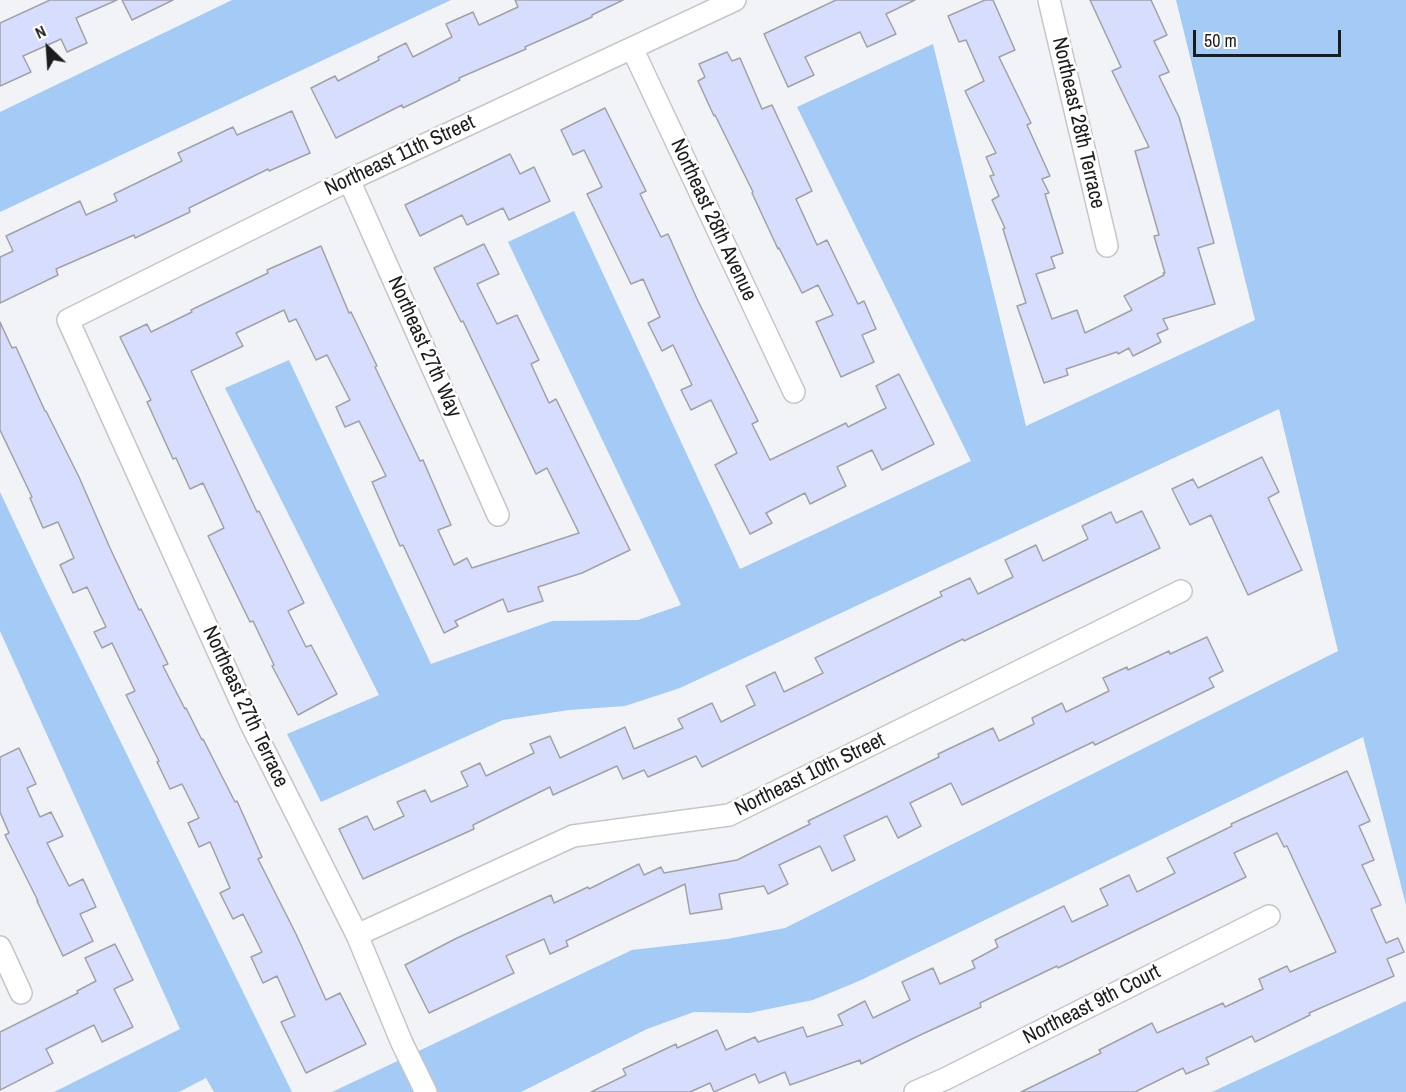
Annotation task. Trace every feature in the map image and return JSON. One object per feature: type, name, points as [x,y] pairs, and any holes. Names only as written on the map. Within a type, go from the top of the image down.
[{"type":"street","name":"Northeast 11th Street","points":[[68,320],[349,180],[735,0]]},
{"type":"street","name":"Northeast 28th Terrace","points":[[1050,0],[1107,246]]},
{"type":"street","name":"Northeast 28th Avenue","points":[[632,48],[794,392]]},
{"type":"street","name":"Northeast 27th Way","points":[[349,180],[498,515]]},
{"type":"street","name":"Northeast 27th Terrace","points":[[68,320],[250,722],[357,935],[402,1043],[426,1092]]},
{"type":"street","name":"Northeast 10th Street","points":[[357,935],[573,836],[729,815],[1181,591]]},
{"type":"street","name":"Northeast 9th Court","points":[[915,1092],[1269,916]]},
{"type":"street","points":[[0,947],[21,993]]},
{"type":"water","points":[[232,0],[451,0],[0,212],[0,112]]},
{"type":"water","points":[[1176,0],[1406,0],[1406,905],[1363,737],[859,981],[813,1000],[749,1013],[694,1012],[647,1029],[521,1092],[332,1092],[632,950],[727,939],[785,928],[1338,651],[1279,409],[680,688],[625,706],[569,710],[503,720],[321,802],[287,734],[379,695],[225,388],[289,360],[431,664],[552,621],[638,620],[681,605],[508,242],[574,211],[740,569],[971,461],[797,107],[933,44],[1026,426],[1255,320]]},
{"type":"water","points":[[0,492],[292,1092],[214,1092],[206,1078],[179,1092],[54,1092],[180,1029],[0,631]]},
{"type":"water","points":[[1406,1001],[1406,1092],[1212,1092]]},
{"type":"building","points":[[50,0],[117,0],[76,18],[87,43],[67,52],[61,39],[23,56],[31,72],[0,86],[0,23]]},
{"type":"building","points":[[122,0],[173,0],[132,20]]},
{"type":"building","points":[[515,0],[623,0],[592,17],[525,47],[526,49],[459,78],[460,80],[403,108],[402,105],[336,138],[311,88],[335,76],[338,81],[406,43],[413,57],[452,37],[446,24],[473,12],[479,25],[518,7]]},
{"type":"building","points":[[836,0],[915,0],[886,14],[896,34],[867,47],[860,32],[805,57],[814,75],[788,87],[764,34]]},
{"type":"building","points":[[985,0],[993,0],[1015,50],[999,57],[1031,123],[1027,125],[1050,176],[1042,179],[1049,193],[1045,194],[1063,253],[1051,257],[1055,268],[1036,274],[1052,319],[1077,310],[1085,333],[1132,310],[1124,296],[1165,273],[1154,236],[1159,235],[1135,151],[1149,147],[1112,71],[1121,67],[1090,0],[1151,0],[1167,35],[1154,41],[1169,72],[1159,76],[1179,117],[1214,243],[1198,248],[1215,304],[1163,319],[1168,329],[1157,334],[1161,342],[1133,356],[1129,348],[1118,354],[1117,352],[1066,369],[1068,375],[1044,383],[1017,306],[1026,303],[1003,229],[1005,228],[992,200],[999,196],[990,176],[994,175],[986,157],[996,153],[965,91],[984,81],[966,40],[959,42],[948,16]]},
{"type":"building","points":[[727,52],[732,61],[740,58],[762,109],[772,105],[812,191],[796,199],[817,245],[827,240],[858,304],[864,301],[876,329],[862,335],[874,362],[841,377],[816,322],[833,315],[818,285],[802,293],[778,249],[753,192],[698,81],[705,77],[699,64]]},
{"type":"building","points":[[605,108],[646,191],[640,194],[661,237],[668,234],[697,299],[758,421],[752,424],[770,460],[846,423],[848,427],[886,408],[876,386],[899,374],[934,444],[882,470],[872,450],[837,467],[846,486],[810,504],[805,493],[766,513],[772,523],[750,534],[715,465],[737,453],[711,400],[691,410],[681,390],[692,385],[673,345],[662,351],[648,323],[660,317],[643,279],[631,284],[587,194],[602,187],[584,150],[573,155],[561,130]]},
{"type":"building","points":[[292,111],[310,153],[269,171],[268,169],[189,208],[190,212],[135,238],[134,235],[56,269],[58,275],[0,303],[0,257],[13,251],[6,236],[80,201],[86,215],[117,201],[114,194],[182,161],[178,153],[233,127],[237,135]]},
{"type":"building","points":[[510,154],[520,174],[534,167],[550,201],[509,220],[503,208],[467,225],[462,215],[420,236],[405,205]]},
{"type":"building","points":[[484,244],[499,274],[477,284],[497,324],[517,315],[539,360],[531,364],[549,403],[556,399],[630,550],[582,573],[538,587],[543,601],[508,612],[503,599],[455,621],[458,626],[444,633],[403,545],[400,546],[372,482],[386,476],[359,421],[345,427],[336,407],[350,400],[327,355],[316,360],[296,319],[289,322],[284,310],[236,333],[243,346],[191,371],[257,512],[259,511],[304,603],[288,611],[306,647],[311,645],[337,694],[298,715],[272,666],[274,665],[253,621],[250,622],[208,536],[224,528],[203,483],[190,489],[176,458],[173,459],[147,402],[151,400],[120,337],[147,324],[151,332],[268,273],[267,270],[321,246],[349,313],[351,312],[377,366],[375,367],[420,461],[423,460],[451,525],[438,530],[454,565],[467,558],[472,568],[579,533],[547,468],[536,474],[463,321],[461,322],[434,268]]},
{"type":"building","points":[[0,322],[12,348],[16,347],[45,411],[79,477],[139,610],[141,609],[168,664],[163,666],[235,802],[237,801],[262,857],[258,859],[326,1000],[340,993],[366,1044],[306,1073],[281,1022],[295,1016],[277,976],[263,983],[251,957],[262,952],[243,914],[233,919],[220,893],[230,888],[210,842],[199,847],[188,823],[199,818],[182,784],[170,789],[157,762],[159,761],[126,695],[135,691],[112,643],[102,648],[94,632],[106,627],[87,587],[73,593],[60,565],[74,558],[58,522],[43,528],[30,498],[32,497],[0,430]]},
{"type":"building","points":[[1262,457],[1279,492],[1268,498],[1302,570],[1248,595],[1211,515],[1190,525],[1172,489],[1193,479],[1198,488]]},
{"type":"building","points":[[1142,511],[1160,548],[964,641],[963,639],[702,767],[696,756],[648,777],[644,770],[623,779],[617,766],[553,795],[550,787],[473,825],[474,829],[363,879],[339,829],[367,816],[374,830],[404,816],[397,802],[425,790],[431,802],[468,786],[461,772],[480,763],[486,776],[534,753],[530,744],[550,736],[560,758],[625,727],[634,749],[683,728],[678,719],[712,703],[721,722],[755,705],[746,686],[775,672],[784,692],[823,673],[815,658],[942,596],[940,592],[970,578],[978,594],[1013,577],[1005,560],[1036,545],[1043,561],[1088,539],[1082,526],[1111,512],[1116,523]]},
{"type":"building","points":[[1207,637],[1223,671],[1209,678],[1214,687],[1095,745],[1093,742],[962,805],[951,783],[910,803],[921,826],[898,838],[887,816],[844,836],[855,860],[832,871],[820,846],[779,865],[788,884],[768,894],[764,886],[719,894],[722,909],[690,914],[685,884],[566,941],[568,946],[550,954],[544,939],[506,956],[514,973],[429,1013],[405,965],[455,939],[551,895],[554,903],[588,887],[589,889],[639,864],[644,875],[661,867],[664,873],[737,860],[810,824],[808,821],[939,757],[938,754],[993,728],[999,741],[1034,724],[1032,718],[1062,703],[1066,712],[1109,691],[1103,678],[1127,667],[1128,670],[1169,651],[1170,654]]},
{"type":"building","points":[[19,748],[36,784],[27,788],[40,817],[51,812],[63,836],[47,843],[69,886],[83,879],[96,907],[80,914],[93,941],[63,956],[5,835],[9,833],[0,812],[0,757]]},
{"type":"building","points":[[1347,771],[1370,821],[1359,826],[1374,860],[1362,865],[1381,905],[1371,909],[1386,943],[1398,938],[1404,952],[1387,959],[1394,976],[1309,1013],[1310,1015],[1255,1042],[1252,1036],[1206,1058],[1209,1064],[1186,1074],[1183,1068],[1135,1092],[1021,1092],[1101,1053],[1099,1050],[1152,1023],[1157,1033],[1223,1003],[1225,1007],[1263,989],[1259,979],[1287,966],[1290,972],[1336,952],[1287,846],[1284,847],[1277,833],[1234,853],[1246,877],[980,1003],[981,1007],[861,1064],[860,1060],[790,1085],[785,1072],[759,1083],[755,1074],[714,1092],[710,1083],[690,1092],[591,1092],[626,1075],[623,1069],[676,1044],[677,1048],[717,1030],[726,1050],[755,1037],[758,1042],[803,1027],[807,1037],[843,1025],[838,1015],[865,1001],[873,1018],[910,1000],[902,982],[933,968],[940,984],[975,968],[972,961],[998,947],[995,940],[1064,906],[1072,922],[1108,905],[1100,889],[1129,875],[1137,892],[1175,873],[1167,858],[1232,826],[1231,824]]},
{"type":"building","points":[[115,944],[133,980],[114,989],[133,1027],[102,1042],[94,1025],[46,1049],[53,1063],[0,1090],[0,1032],[78,993],[77,991],[96,981],[85,958]]}]
